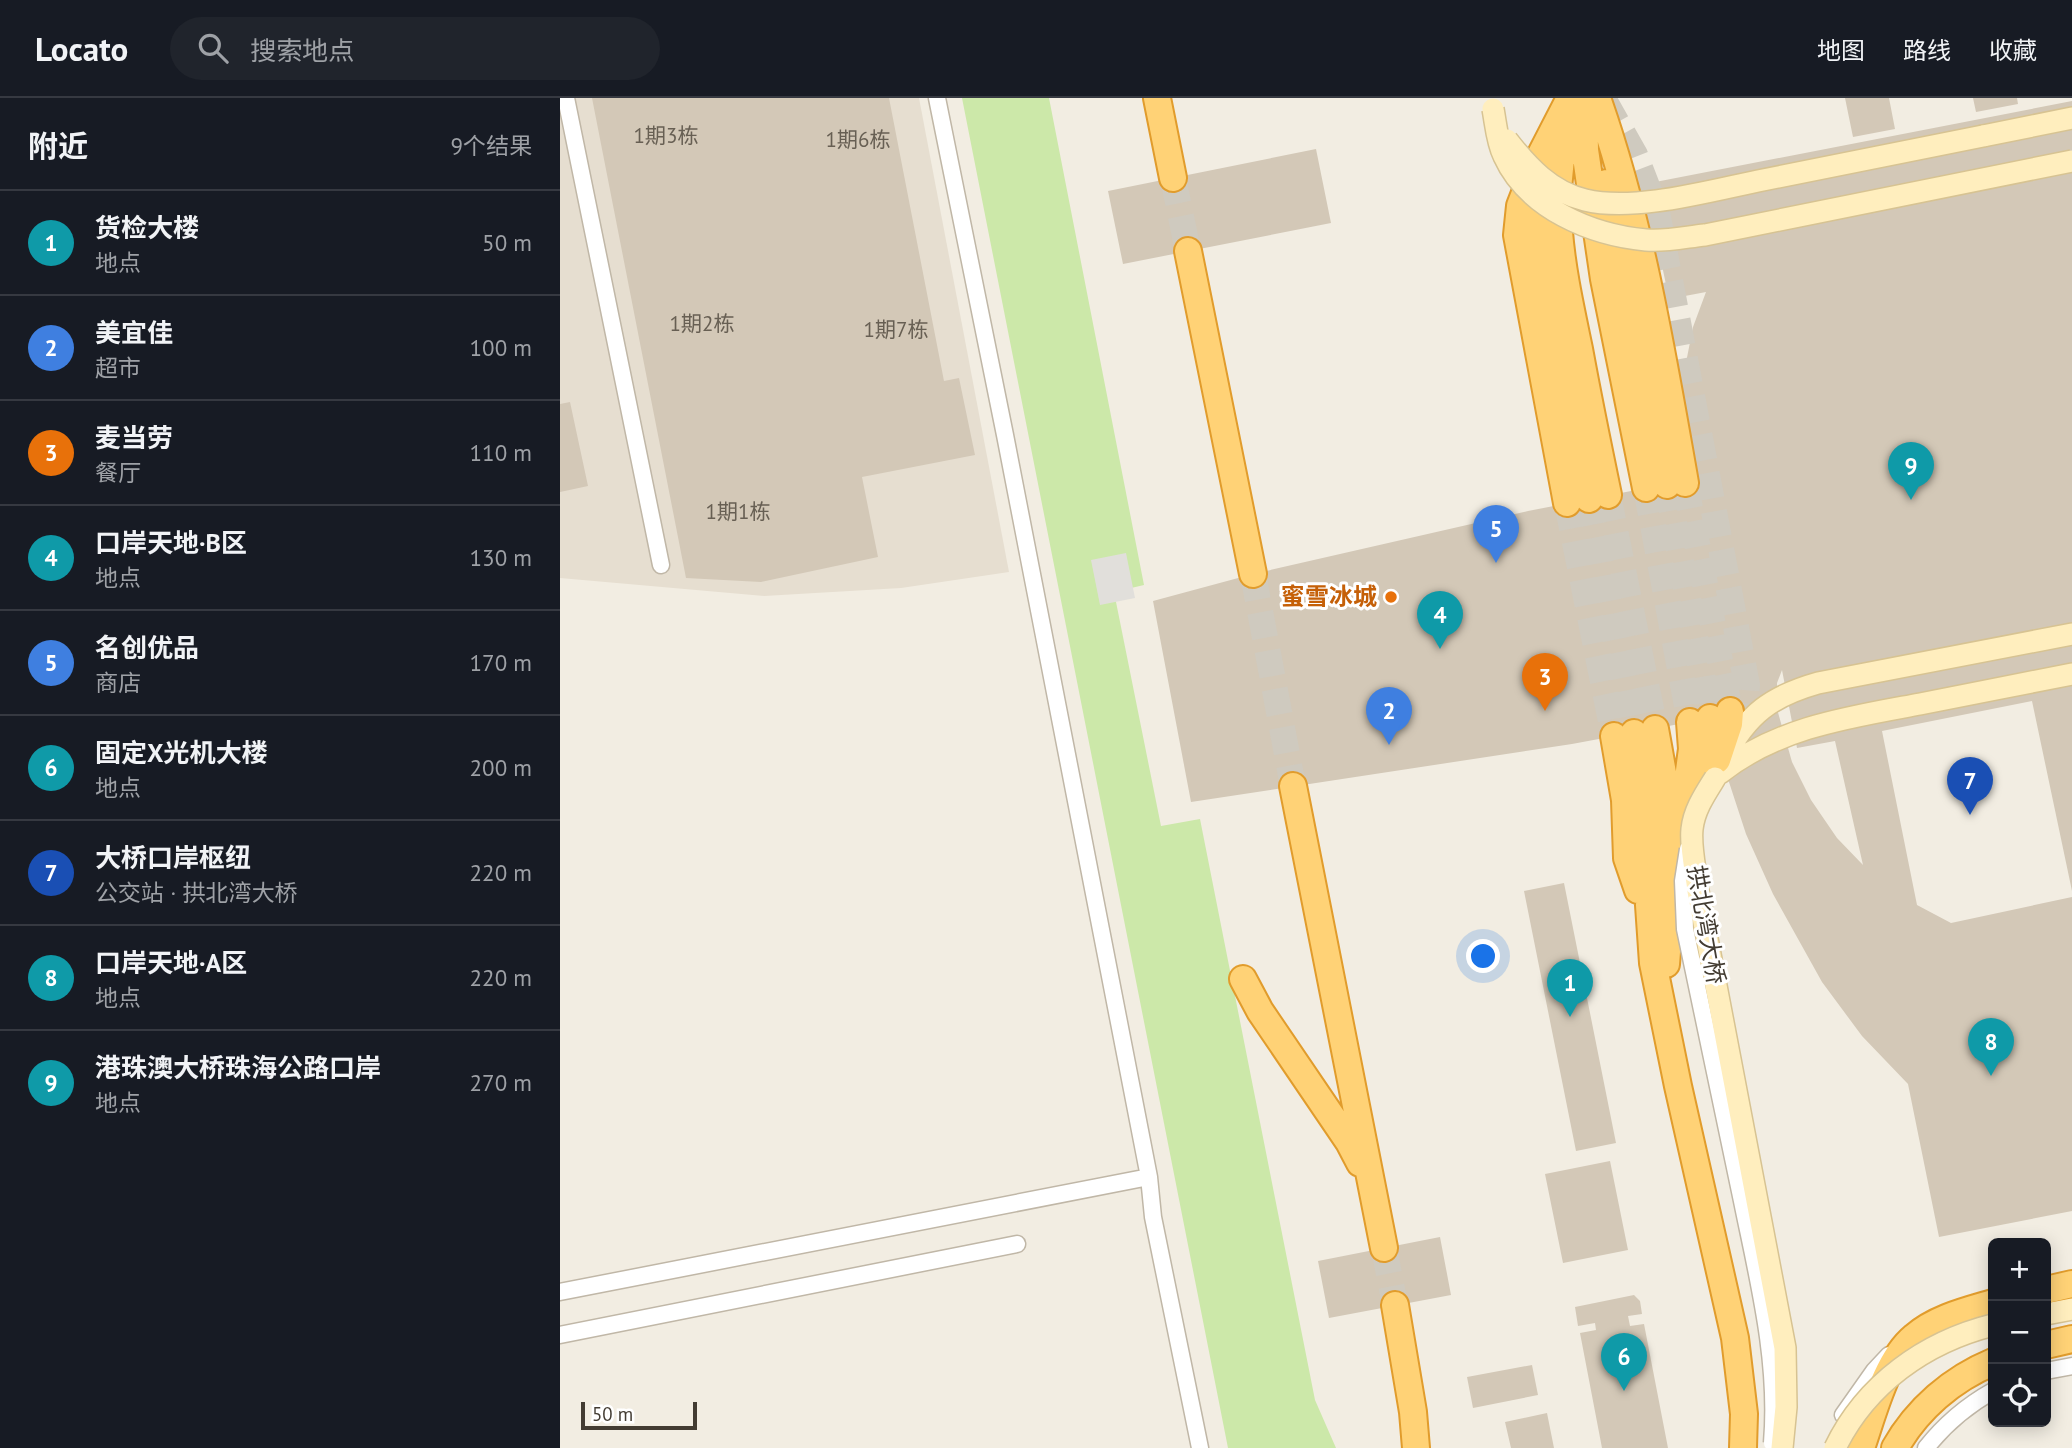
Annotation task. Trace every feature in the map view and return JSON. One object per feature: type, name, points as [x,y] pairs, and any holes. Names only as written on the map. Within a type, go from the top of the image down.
[{"type":"highway","points":[[1157,98],[1173,178]]},
{"type":"highway","points":[[1582,101],[1560,155],[1558,192],[1559,242],[1588,499],[1517,235],[1520,206],[1537,162],[1582,101]]},
{"type":"highway","points":[[1582,101],[1618,158],[1635,221],[1659,336],[1666,485],[1604,279],[1585,150],[1582,101]]},
{"type":"highway","points":[[1188,251],[1253,574]]},
{"type":"highway","points":[[1710,717],[1709,790],[1659,964],[1671,902],[1692,749],[1710,717]]},
{"type":"highway","points":[[1659,964],[1638,890],[1637,859],[1646,800],[1634,733],[1666,799],[1654,854],[1649,905],[1659,964],[1659,995],[1735,1338],[1744,1414],[1743,1448]]},
{"type":"highway","points":[[1293,786],[1384,1248]]},
{"type":"highway","points":[[1243,979],[1260,1011],[1349,1142],[1373,1192]]},
{"type":"highway","points":[[2051,1289],[2072,1284]]},
{"type":"highway","points":[[1861,1448],[1892,1365],[1913,1338],[1933,1324],[1988,1305]]},
{"type":"highway","points":[[1395,1306],[1413,1412],[1416,1448]]},
{"type":"highway","points":[[2051,1344],[2072,1339]]},
{"type":"highway","points":[[1901,1438],[1948,1386],[1988,1364]]},
{"type":"main road","points":[[1492,104],[1507,139],[1520,156],[1552,186],[1568,195],[1609,203],[1642,202],[1696,193],[2072,118]]},
{"type":"main road","points":[[1492,104],[1504,156],[1516,175],[1536,196],[1563,216],[1586,227],[1648,240],[1705,235],[2072,161]]},
{"type":"main road","points":[[1709,790],[1728,752],[1747,724],[1763,706],[1788,691],[2072,634]]},
{"type":"main road","name":"拱北湾大桥","points":[[1782,1448],[1787,1377],[1785,1348],[1698,891],[1692,829],[1699,805],[1737,760],[1762,746],[1825,722],[2072,674]]},
{"type":"main road","points":[[2051,1313],[2072,1308]]},
{"type":"main road","points":[[1835,1448],[1859,1408],[1902,1366],[1934,1347],[1988,1327]]},
{"type":"street","points":[[566,98],[661,565]]},
{"type":"street","points":[[937,98],[1003,422],[1149,1177],[1153,1217],[1200,1448]]},
{"type":"street","points":[[1692,829],[1683,881],[1685,929],[1770,1350],[1773,1385],[1772,1448]]},
{"type":"street","points":[[560,1292],[1149,1177]]},
{"type":"street","points":[[560,1335],[1017,1244]]},
{"type":"street","points":[[1826,1448],[1845,1412],[1874,1371],[1913,1338]]},
{"type":"street","points":[[2051,1370],[2072,1366]]},
{"type":"street","points":[[1926,1448],[1958,1414],[1988,1394]]},
{"type":"shaded area","points":[[560,98],[919,98],[1009,572],[901,588],[764,596],[560,578]]},
{"type":"shaded area","points":[[1126,553],[1135,598],[1100,605],[1091,560]]},
{"type":"green space","points":[[962,98],[1049,98],[1144,585],[1114,592],[1161,826],[1200,819],[1315,1400],[1336,1448],[1228,1448]]},
{"type":"building","points":[[592,98],[889,98],[944,381],[959,378],[975,455],[862,477],[878,557],[761,582],[686,578]]},
{"type":"building","points":[[1845,98],[1889,98],[1895,129],[1853,137]]},
{"type":"building","points":[[1973,98],[2017,98],[2018,104],[1976,112]]},
{"type":"building","points":[[2072,101],[2072,891],[2032,701],[1882,731],[1917,905],[1951,923],[2072,897],[2072,1211],[1939,1237],[1908,1084],[1862,1036],[1822,982],[1773,894],[1746,834],[1728,779],[1690,722],[1572,744],[1191,802],[1153,601],[1253,574],[1528,511],[1662,485],[1693,327],[1706,292],[1669,299],[1645,184]],"holes":[[[1782,670],[1797,748],[1835,741],[1863,865],[1837,838],[1811,800],[1792,762],[1777,709],[1777,683]]]},
{"type":"building","points":[[1316,149],[1331,223],[1123,264],[1108,191]]},
{"type":"building","points":[[570,402],[588,486],[560,492],[560,404]]},
{"type":"building","points":[[1564,883],[1616,1143],[1576,1151],[1524,891]]},
{"type":"building","points":[[1610,1161],[1628,1250],[1563,1263],[1545,1174]]},
{"type":"building","points":[[1440,1237],[1451,1295],[1329,1318],[1318,1261]]},
{"type":"building","points":[[1634,1295],[1640,1301],[1642,1314],[1628,1316],[1630,1326],[1644,1324],[1668,1448],[1602,1448],[1580,1333],[1596,1330],[1595,1323],[1578,1326],[1575,1307]]},
{"type":"building","points":[[1532,1365],[1538,1395],[1473,1408],[1467,1377]]},
{"type":"building","points":[[1547,1413],[1554,1448],[1511,1448],[1505,1422]]},
{"type":"tunnel","points":[[1604,100],[1635,155],[1657,212],[1747,685],[1745,713],[1729,739]]},
{"type":"tunnel","points":[[1173,178],[1188,251]]},
{"type":"tunnel","points":[[1685,483],[1730,711]]},
{"type":"tunnel","points":[[1667,485],[1710,718]]},
{"type":"tunnel","points":[[1646,488],[1690,722]]},
{"type":"tunnel","points":[[1608,495],[1655,729]]},
{"type":"tunnel","points":[[1589,499],[1634,733]]},
{"type":"tunnel","points":[[1567,503],[1614,736]]},
{"type":"tunnel","points":[[1253,574],[1293,786]]},
{"type":"tunnel","points":[[1384,1248],[1395,1305]]},
{"type":"place","name":"港珠澳大桥珠海公路口岸","points":[[1911,500]]},
{"type":"place","name":"名创优品","points":[[1496,563]]},
{"type":"place","name":"蜜雪冰城","points":[[1391,597]]},
{"type":"place","name":"口岸天地·B区","points":[[1440,649]]},
{"type":"place","name":"麦当劳","points":[[1545,711]]},
{"type":"place","name":"美宜佳","points":[[1389,745]]},
{"type":"place","name":"大桥口岸枢纽","points":[[1970,815]]},
{"type":"place","name":"货检大楼","points":[[1570,1017]]},
{"type":"place","name":"口岸天地·A区","points":[[1991,1076]]},
{"type":"place","name":"固定X光机大楼","points":[[1624,1391]]}]
